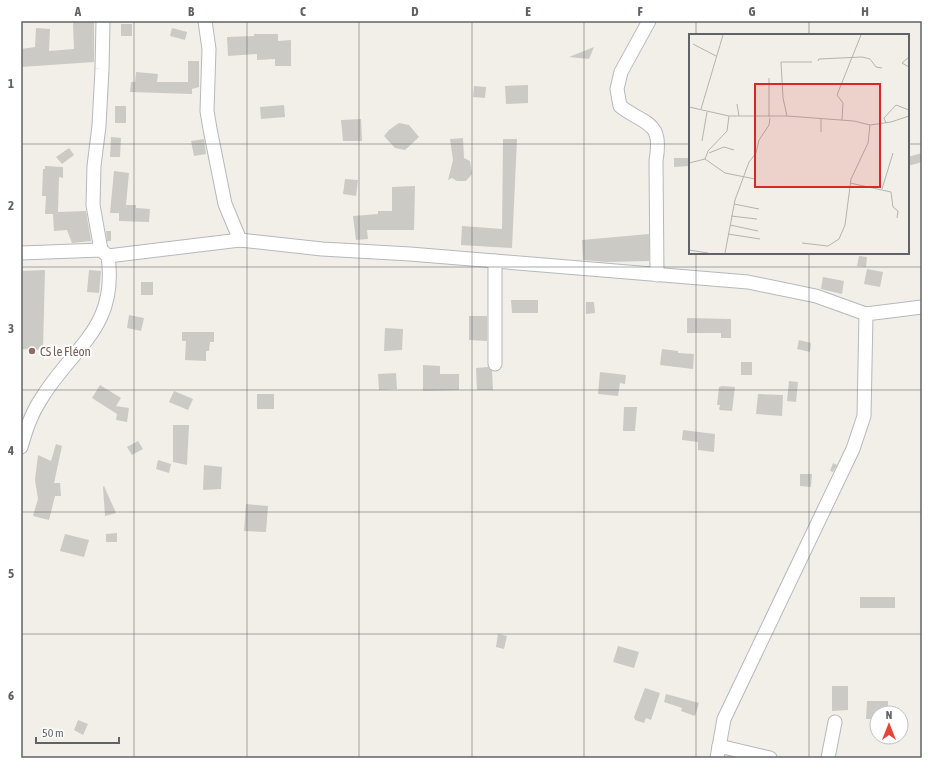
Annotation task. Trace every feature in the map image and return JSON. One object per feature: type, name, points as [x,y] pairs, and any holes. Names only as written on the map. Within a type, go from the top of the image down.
[{"type":"street","points":[[21,447],[28,423],[41,399],[80,351],[103,315],[108,299],[111,274],[93,205],[94,166],[99,126],[103,21]]},
{"type":"street","points":[[204,21],[208,49],[207,111],[225,204],[240,240]]},
{"type":"street","points":[[649,21],[621,72],[617,89],[620,106],[630,114],[646,121],[656,132],[659,143],[656,161],[657,275]]},
{"type":"street","points":[[21,253],[105,253],[240,240],[322,249],[410,254],[748,282],[816,296],[866,314],[922,307]]},
{"type":"street","points":[[495,261],[495,364]]},
{"type":"street","points":[[770,758],[718,752],[724,719],[850,456],[864,416],[866,314]]},
{"type":"street","points":[[828,758],[835,722]]},
{"type":"building","points":[[94,21],[94,62],[21,67],[21,49],[35,47],[36,28],[50,29],[49,51],[74,49],[73,22]]},
{"type":"building","points":[[121,24],[132,24],[132,36],[121,36]]},
{"type":"building","points":[[172,28],[187,32],[185,40],[170,36]]},
{"type":"building","points":[[254,34],[278,34],[278,41],[291,40],[291,66],[275,66],[275,59],[257,60],[257,54],[228,56],[227,37],[254,36]]},
{"type":"building","points":[[594,47],[589,59],[569,57]]},
{"type":"building","points":[[188,61],[199,61],[199,87],[192,89],[192,94],[130,92],[131,82],[135,82],[136,72],[158,74],[157,82],[188,82]]},
{"type":"building","points":[[528,85],[528,103],[506,104],[505,86]]},
{"type":"building","points":[[474,86],[486,87],[485,98],[473,97]]},
{"type":"building","points":[[284,105],[285,117],[261,119],[260,107]]},
{"type":"building","points":[[115,106],[126,106],[126,123],[115,123]]},
{"type":"building","points":[[361,119],[362,141],[343,141],[341,120]]},
{"type":"building","points":[[399,123],[409,125],[419,137],[405,150],[395,148],[384,136],[389,130]]},
{"type":"building","points":[[111,137],[121,138],[120,157],[110,157]]},
{"type":"building","points":[[463,138],[464,158],[470,161],[472,174],[466,181],[457,181],[452,178],[448,180],[453,160],[450,139]]},
{"type":"building","points":[[204,139],[206,154],[194,156],[191,141]]},
{"type":"building","points":[[503,139],[517,139],[512,248],[461,245],[462,226],[502,229]]},
{"type":"building","points":[[69,148],[74,155],[62,164],[56,157]]},
{"type":"building","points":[[922,153],[922,162],[909,166],[909,157]]},
{"type":"building","points":[[674,158],[689,158],[689,166],[674,167]]},
{"type":"building","points":[[45,166],[63,167],[63,178],[59,177],[58,212],[86,211],[91,241],[72,243],[67,230],[54,231],[53,214],[45,214],[46,196],[42,196],[43,169],[45,169]]},
{"type":"building","points":[[114,171],[129,173],[126,205],[136,205],[136,208],[150,209],[149,222],[119,221],[119,213],[110,213]]},
{"type":"building","points":[[345,179],[358,180],[356,196],[343,194]]},
{"type":"building","points":[[415,186],[414,230],[367,230],[368,239],[356,240],[353,216],[378,214],[378,211],[392,211],[392,187]]},
{"type":"building","points":[[106,231],[111,231],[111,241],[107,241]]},
{"type":"building","points":[[649,234],[649,261],[606,262],[583,260],[582,240]]},
{"type":"building","points":[[859,256],[867,257],[866,267],[857,266]]},
{"type":"building","points":[[867,269],[883,272],[880,287],[864,284]]},
{"type":"building","points":[[45,270],[43,350],[21,349],[21,271]]},
{"type":"building","points":[[89,270],[101,271],[99,293],[87,292]]},
{"type":"building","points":[[823,277],[844,281],[842,294],[821,289]]},
{"type":"building","points":[[141,282],[153,282],[153,295],[141,295]]},
{"type":"building","points":[[511,300],[538,300],[538,313],[512,313]]},
{"type":"building","points":[[586,302],[594,302],[595,313],[586,314]]},
{"type":"building","points":[[129,315],[144,318],[141,331],[127,328]]},
{"type":"building","points":[[469,316],[487,316],[487,341],[469,340]]},
{"type":"building","points":[[687,318],[731,319],[731,338],[721,338],[721,333],[687,333]]},
{"type":"building","points":[[385,328],[403,329],[402,350],[384,351]]},
{"type":"building","points":[[182,332],[214,332],[214,342],[210,342],[209,351],[206,351],[206,361],[185,360],[186,341],[182,341]]},
{"type":"building","points":[[799,340],[811,343],[810,352],[797,349]]},
{"type":"building","points":[[662,349],[678,351],[678,353],[694,354],[693,369],[660,365]]},
{"type":"building","points":[[741,362],[752,362],[752,375],[741,375]]},
{"type":"building","points":[[423,365],[440,366],[440,374],[459,374],[459,390],[423,391]]},
{"type":"building","points":[[488,367],[492,371],[493,390],[477,390],[476,368]]},
{"type":"building","points":[[600,372],[626,375],[625,384],[620,383],[618,396],[598,394]]},
{"type":"building","points":[[396,373],[397,389],[379,390],[378,374]]},
{"type":"building","points":[[789,381],[798,382],[796,402],[787,401]]},
{"type":"building","points":[[100,385],[121,398],[116,406],[129,408],[127,422],[116,420],[117,414],[92,398]]},
{"type":"building","points":[[719,387],[735,387],[732,411],[719,410],[720,405],[717,405]]},
{"type":"building","points":[[174,391],[193,399],[188,410],[169,402]]},
{"type":"building","points":[[257,394],[274,394],[274,409],[257,409]]},
{"type":"building","points":[[758,394],[783,395],[782,416],[756,414]]},
{"type":"building","points":[[624,407],[637,407],[635,431],[623,431]]},
{"type":"building","points":[[173,425],[189,425],[187,465],[173,462]]},
{"type":"building","points":[[683,430],[715,434],[714,452],[698,450],[698,442],[682,440]]},
{"type":"building","points":[[138,441],[143,449],[132,455],[127,447]]},
{"type":"building","points":[[56,444],[62,446],[54,483],[60,483],[61,496],[55,496],[49,520],[33,516],[38,499],[35,480],[38,455],[51,461]]},
{"type":"building","points":[[158,460],[171,464],[169,473],[156,469]]},
{"type":"building","points":[[833,463],[837,465],[833,472],[830,471]]},
{"type":"building","points":[[204,465],[222,467],[221,489],[203,490]]},
{"type":"building","points":[[800,474],[812,474],[811,487],[800,486]]},
{"type":"building","points":[[104,486],[116,513],[105,516],[103,487]]},
{"type":"building","points":[[246,504],[268,506],[266,532],[244,531]]},
{"type":"building","points":[[117,533],[117,542],[106,542],[106,534]]},
{"type":"building","points":[[65,534],[89,540],[84,557],[60,551]]},
{"type":"building","points":[[860,597],[895,597],[895,608],[860,608]]},
{"type":"building","points":[[498,634],[507,636],[504,649],[496,647]]},
{"type":"building","points":[[618,646],[639,652],[634,668],[613,662]]},
{"type":"building","points":[[832,686],[848,686],[848,710],[832,711]]},
{"type":"building","points":[[645,688],[660,693],[651,720],[646,718],[644,723],[635,720],[634,717]]},
{"type":"building","points":[[666,694],[699,703],[695,716],[681,711],[682,708],[664,702]]},
{"type":"building","points":[[867,701],[888,701],[888,705],[869,705],[869,719],[866,719]]},
{"type":"building","points":[[78,720],[88,724],[83,735],[74,730]]},
{"type":"place","name":"CS le Fléon","points":[[32,351]]}]
